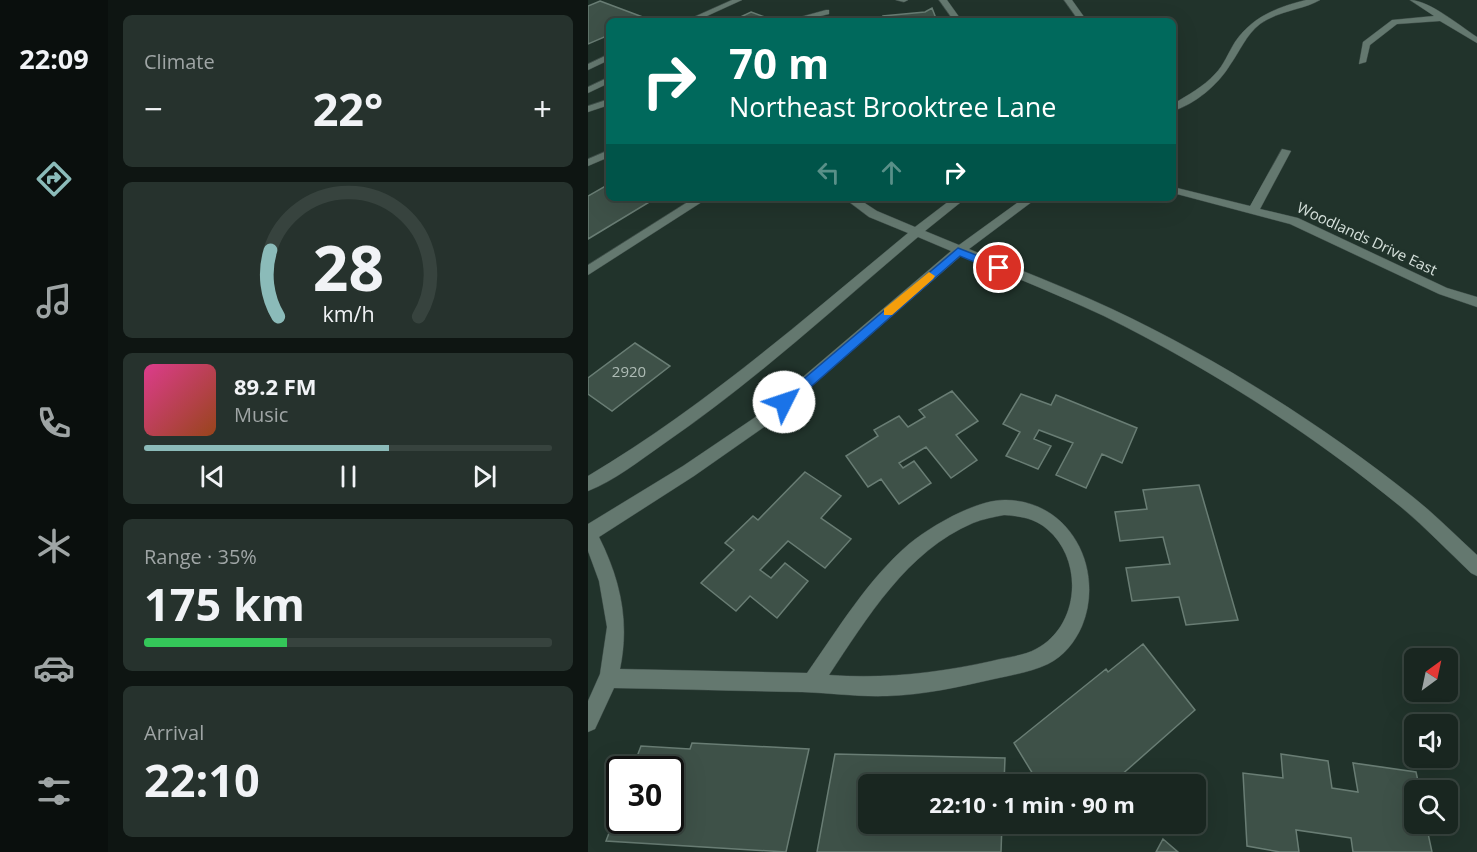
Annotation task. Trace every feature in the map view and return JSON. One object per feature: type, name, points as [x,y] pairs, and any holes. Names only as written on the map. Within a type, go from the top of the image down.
[{"type":"street","points":[[697,18],[738,0]]},
{"type":"street","points":[[943,0],[956,18]]},
{"type":"street","points":[[1068,0],[1081,18]]},
{"type":"street","points":[[1176,106],[1217,77],[1243,36],[1251,28],[1276,12],[1298,3],[1316,0]]},
{"type":"street","points":[[1414,0],[1477,40]]},
{"type":"street","points":[[802,18],[825,12]]},
{"type":"street","points":[[1362,62],[1366,44],[1395,22],[1444,18]]},
{"type":"street","points":[[589,66],[606,58]]},
{"type":"street","points":[[589,66],[606,73]]},
{"type":"street","points":[[588,90],[606,81]]},
{"type":"street","points":[[1176,96],[1185,101]]},
{"type":"street","points":[[588,109],[606,103]]},
{"type":"street","points":[[1254,209],[1286,151]]},
{"type":"street","points":[[588,163],[606,154]]},
{"type":"street","name":"Woodlands Drive East","points":[[1176,191],[1294,220],[1443,291],[1477,302]]},
{"type":"street","points":[[588,271],[697,201]]},
{"type":"street","points":[[854,201],[873,214],[1108,313],[1172,346],[1239,385],[1311,432],[1408,504],[1477,567]]},
{"type":"street","points":[[588,484],[642,453],[775,352],[914,232],[956,201]]},
{"type":"street","points":[[588,722],[608,678],[617,641],[617,620],[614,600],[602,561],[588,533],[709,459],[784,402],[958,251],[1023,201]]},
{"type":"street","points":[[608,678],[812,683],[858,687],[930,684],[1026,664],[1047,655],[1069,632],[1082,600],[1082,579],[1070,542],[1057,527],[1041,516],[1024,509],[1004,507],[985,510],[933,536],[903,560],[887,578],[812,683]]},
{"type":"building","points":[[600,1],[645,18],[606,18],[606,36],[588,44],[588,6]]},
{"type":"building","points":[[932,8],[936,18],[883,18],[883,16],[925,12]]},
{"type":"building","points":[[751,12],[768,18],[738,18]]},
{"type":"building","points":[[606,186],[606,201],[651,201],[588,239],[588,196]]},
{"type":"building","points":[[635,343],[670,366],[612,411],[588,394],[588,378]]},
{"type":"building","points":[[952,391],[978,421],[956,435],[977,460],[951,478],[926,447],[899,463],[903,468],[914,461],[931,483],[899,504],[881,479],[868,487],[846,456],[878,436],[874,430],[899,416],[908,427],[925,417],[919,410]]},
{"type":"building","points":[[1021,394],[1051,405],[1056,395],[1137,428],[1122,463],[1102,454],[1086,488],[1056,475],[1073,443],[1039,430],[1034,439],[1051,446],[1038,469],[1006,456],[1020,432],[1003,424]]},
{"type":"building","points":[[805,472],[841,496],[821,518],[851,539],[825,568],[788,541],[760,570],[771,578],[785,563],[808,581],[777,618],[750,596],[736,611],[701,583],[734,550],[725,543],[753,516],[758,520]]},
{"type":"building","points":[[1199,485],[1238,620],[1186,625],[1179,597],[1132,601],[1126,568],[1170,564],[1163,537],[1120,541],[1115,512],[1147,509],[1143,490]]},
{"type":"building","points":[[1143,644],[1195,710],[1122,774],[1033,774],[1014,743],[1106,669],[1108,672]]},
{"type":"building","points":[[692,743],[809,749],[786,852],[606,841],[609,834],[684,834],[684,756],[637,756],[641,746],[690,749]]},
{"type":"building","points":[[835,754],[1005,758],[1004,774],[858,774],[858,834],[1002,834],[1001,852],[817,852]]},
{"type":"building","points":[[1281,754],[1328,761],[1332,788],[1358,792],[1353,763],[1416,772],[1418,780],[1404,780],[1404,834],[1428,834],[1432,852],[1353,852],[1351,838],[1296,830],[1299,852],[1280,852],[1247,846],[1243,773],[1283,778]]},
{"type":"building","points":[[1163,839],[1178,852],[1156,852]]},
{"type":"slow traffic","points":[[888,312],[929,276]]},
{"type":"route","points":[[784,402],[958,251],[999,268]]}]
